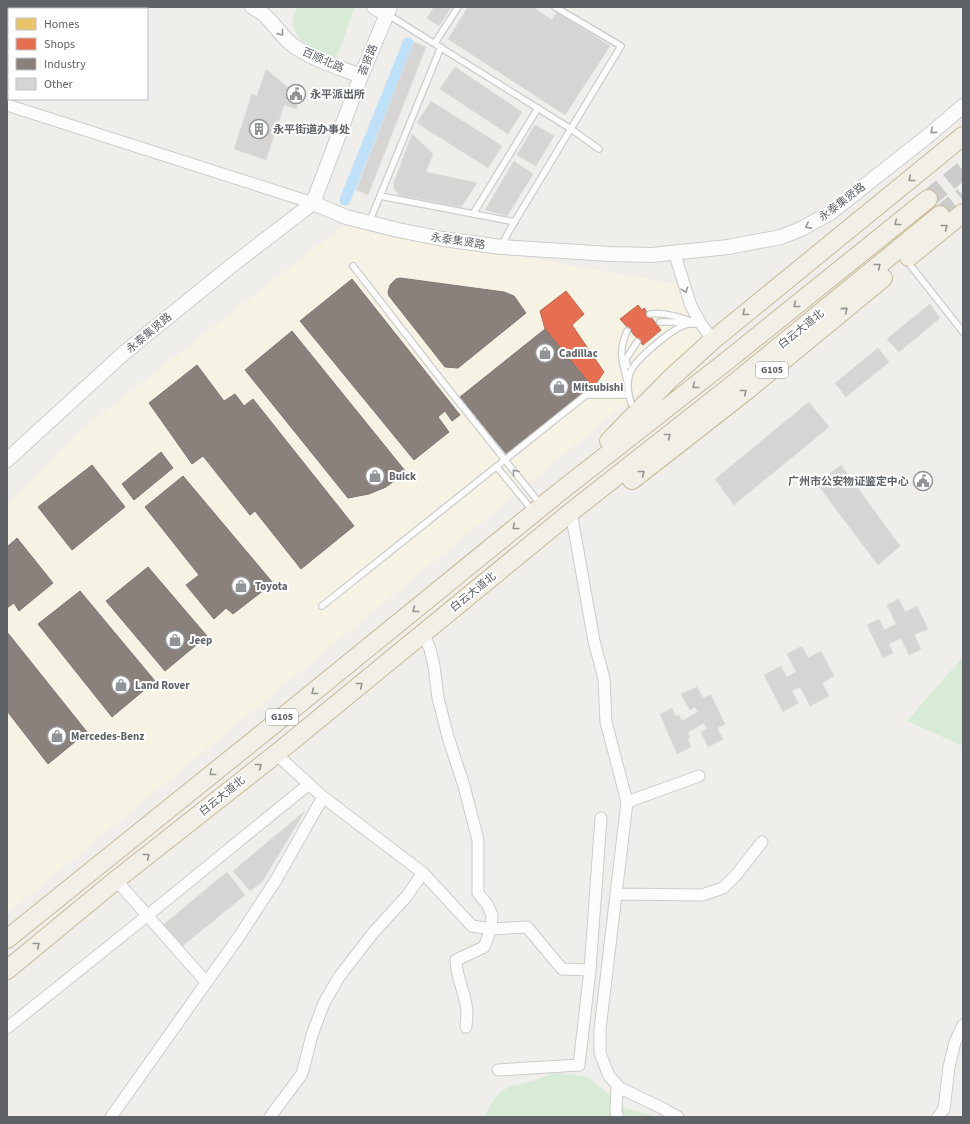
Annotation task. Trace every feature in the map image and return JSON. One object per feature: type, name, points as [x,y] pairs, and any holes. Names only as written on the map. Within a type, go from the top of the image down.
[{"type":"highway","name":"G105","points":[[556,494],[670,379],[713,340],[963,136]]},
{"type":"highway","name":"白云大道北","points":[[7,939],[556,494],[728,360],[928,199]]},
{"type":"highway","name":"G105","points":[[571,512],[634,478],[746,391],[963,213]]},
{"type":"highway","name":"白云大道北","points":[[7,970],[116,880],[276,754],[571,512],[731,386],[940,215]]},
{"type":"street","name":"百顺北路","points":[[252,7],[272,22],[289,42],[300,51],[361,76]]},
{"type":"street","name":"荟贤路","points":[[313,203],[361,76],[384,9]]},
{"type":"street","points":[[7,105],[313,203]]},
{"type":"street","name":"永泰集贤路","points":[[7,460],[140,340],[231,266],[313,203],[369,224],[443,239],[501,247],[610,254],[652,254],[756,242],[801,229],[830,214],[963,106]]},
{"type":"street","points":[[674,252],[691,306],[701,324],[713,340]]},
{"type":"street","points":[[571,512],[594,641],[604,679],[606,722],[628,802],[600,1029],[600,1053],[609,1076],[620,1088],[678,1117]]},
{"type":"street","points":[[424,632],[434,666],[438,698],[448,737],[464,786],[478,840],[478,893],[487,904],[492,915],[491,929],[484,947],[456,960],[456,970],[467,1012],[466,1026]]},
{"type":"street","points":[[276,754],[323,797],[423,872],[472,926],[491,929],[527,927],[562,969],[590,970]]},
{"type":"street","points":[[628,802],[700,776]]},
{"type":"street","points":[[7,1028],[309,784]]},
{"type":"street","points":[[111,1117],[238,938],[276,880],[323,797]]},
{"type":"street","points":[[498,1070],[579,1066],[590,970],[601,818]]},
{"type":"street","points":[[616,894],[702,896],[723,888],[737,874],[762,842]]},
{"type":"street","points":[[270,1117],[302,1074],[310,1040],[324,1003],[339,977],[373,934],[406,896],[423,872]]},
{"type":"street","points":[[116,880],[206,982]]},
{"type":"street","points":[[938,1117],[944,1109],[949,1067],[955,1042],[963,1025]]},
{"type":"street","points":[[617,1085],[616,1112],[618,1117]]},
{"type":"lane","points":[[435,43],[458,7]]},
{"type":"lane","points":[[501,247],[621,46],[555,7]]},
{"type":"lane","points":[[384,9],[571,129],[599,149]]},
{"type":"lane","points":[[369,224],[441,47]]},
{"type":"lane","points":[[473,214],[538,108]]},
{"type":"lane","points":[[380,196],[515,222]]},
{"type":"lane","points":[[906,259],[963,332]]},
{"type":"lane","points":[[353,266],[446,386],[506,460],[538,509]]},
{"type":"lane","points":[[650,314],[656,313],[683,318],[701,324]]},
{"type":"lane","points":[[660,322],[701,324]]},
{"type":"lane","points":[[628,381],[630,372],[645,353],[679,328],[688,324]]},
{"type":"lane","points":[[627,331],[622,344],[622,356],[628,381]]},
{"type":"lane","points":[[631,403],[626,359],[637,342]]},
{"type":"lane","points":[[322,606],[586,395],[629,395]]},
{"type":"lane","points":[[497,467],[538,509]]},
{"type":"shaded area","points":[[344,225],[676,284],[701,341],[7,914],[7,504],[77,433]]},
{"type":"green space","points":[[297,7],[355,7],[336,59],[310,47],[297,34],[293,27],[293,17]]},
{"type":"green space","points":[[963,657],[963,746],[907,721]]},
{"type":"green space","points":[[555,1072],[588,1077],[625,1108],[658,1117],[485,1117],[490,1106],[500,1092],[511,1086],[534,1081]]},
{"type":"building: Homes","points":[[53,7],[122,7],[122,8]]},
{"type":"building: Shops","points":[[566,291],[584,314],[572,325],[604,372],[593,388],[545,329],[540,311]]},
{"type":"building: Shops","points":[[638,305],[642,310],[644,308],[661,330],[643,345],[620,319]]},
{"type":"building: Industry","points":[[400,278],[504,292],[514,296],[526,313],[458,368],[445,367],[389,296],[388,292],[390,285],[396,279]]},
{"type":"building: Industry","points":[[352,279],[460,415],[452,421],[445,411],[438,417],[449,432],[414,460],[300,321]]},
{"type":"building: Industry","points":[[545,329],[593,388],[508,456],[460,397]]},
{"type":"building: Industry","points":[[292,331],[406,472],[386,487],[369,494],[348,498],[245,370]]},
{"type":"building: Industry","points":[[197,365],[224,401],[235,394],[244,406],[253,399],[354,526],[301,569],[255,511],[250,515],[203,456],[192,464],[149,403]]},
{"type":"building: Industry","points":[[161,452],[173,468],[134,500],[122,484]]},
{"type":"building: Industry","points":[[92,465],[125,507],[72,550],[38,507]]},
{"type":"building: Industry","points":[[183,476],[273,583],[233,614],[226,608],[214,619],[186,585],[199,575],[145,507]]},
{"type":"building: Industry","points":[[17,538],[53,583],[19,611],[14,603],[7,608],[7,547]]},
{"type":"building: Industry","points":[[148,567],[207,636],[165,671],[106,601]]},
{"type":"building: Industry","points":[[80,591],[155,681],[112,717],[38,624]]},
{"type":"building: Industry","points":[[7,632],[87,732],[48,764],[7,711]]},
{"type":"building: Other","points":[[434,7],[451,7],[439,26],[427,18]]},
{"type":"building: Other","points":[[468,7],[533,7],[552,20],[557,12],[610,46],[565,115],[448,39]]},
{"type":"building: Other","points":[[414,42],[426,47],[368,195],[356,190]]},
{"type":"building: Other","points":[[455,67],[522,112],[508,134],[440,89]]},
{"type":"building: Other","name":"永平街道办事处","points":[[266,69],[296,94],[297,109],[284,105],[266,160],[234,149],[252,94],[257,96]]},
{"type":"building: Other","points":[[431,101],[502,146],[488,168],[417,123]]},
{"type":"building: Other","points":[[535,125],[554,136],[536,166],[517,155]]},
{"type":"building: Other","points":[[412,134],[433,154],[426,172],[477,183],[461,207],[399,195],[394,189],[394,182]]},
{"type":"building: Other","points":[[514,161],[533,174],[507,216],[485,210]]},
{"type":"building: Other","points":[[930,304],[940,318],[899,352],[887,339]]},
{"type":"building: Other","points":[[878,348],[889,362],[846,397],[835,383]]},
{"type":"building: Other","points":[[809,402],[829,427],[734,505],[715,479]]},
{"type":"building: Other","points":[[841,465],[900,546],[878,565],[817,484]]},
{"type":"building: Other","points":[[899,599],[905,612],[917,606],[928,629],[914,635],[921,649],[909,655],[901,638],[889,644],[893,653],[883,658],[867,625],[879,619],[884,630],[896,624],[887,605]]},
{"type":"building: Other","points":[[802,646],[808,658],[821,651],[834,676],[822,683],[829,696],[810,706],[800,687],[792,691],[798,703],[783,712],[764,675],[781,666],[787,677],[796,672],[787,654]]},
{"type":"building: Other","points":[[697,687],[703,698],[711,695],[725,724],[717,728],[723,739],[708,747],[701,732],[707,729],[704,723],[688,732],[690,738],[688,739],[691,747],[677,754],[660,714],[672,708],[675,716],[679,715],[682,721],[698,712],[695,707],[690,710],[681,694]]},
{"type":"building: Other","points":[[305,811],[262,882],[250,891],[233,871]]},
{"type":"building: Other","points":[[227,872],[245,895],[180,948],[162,926]]},
{"type":"waterway","points":[[345,200],[408,43]]},
{"type":"tunnel","points":[[928,199],[963,170]]},
{"type":"tunnel","points":[[940,215],[963,196]]},
{"type":"place","name":"永平派出所","points":[[296,94]]},
{"type":"place","name":"永平街道办事处","points":[[259,129]]},
{"type":"place","name":"Cadillac","points":[[545,353]]},
{"type":"place","name":"Mitsubishi","points":[[559,387]]},
{"type":"place","name":"Buick","points":[[375,476]]},
{"type":"place","name":"广州市公安物证鉴定中心","points":[[923,481]]},
{"type":"place","name":"Toyota","points":[[241,586]]},
{"type":"place","name":"Jeep","points":[[175,640]]},
{"type":"place","name":"Land Rover","points":[[121,685]]},
{"type":"place","name":"Mercedes-Benz","points":[[57,736]]}]
